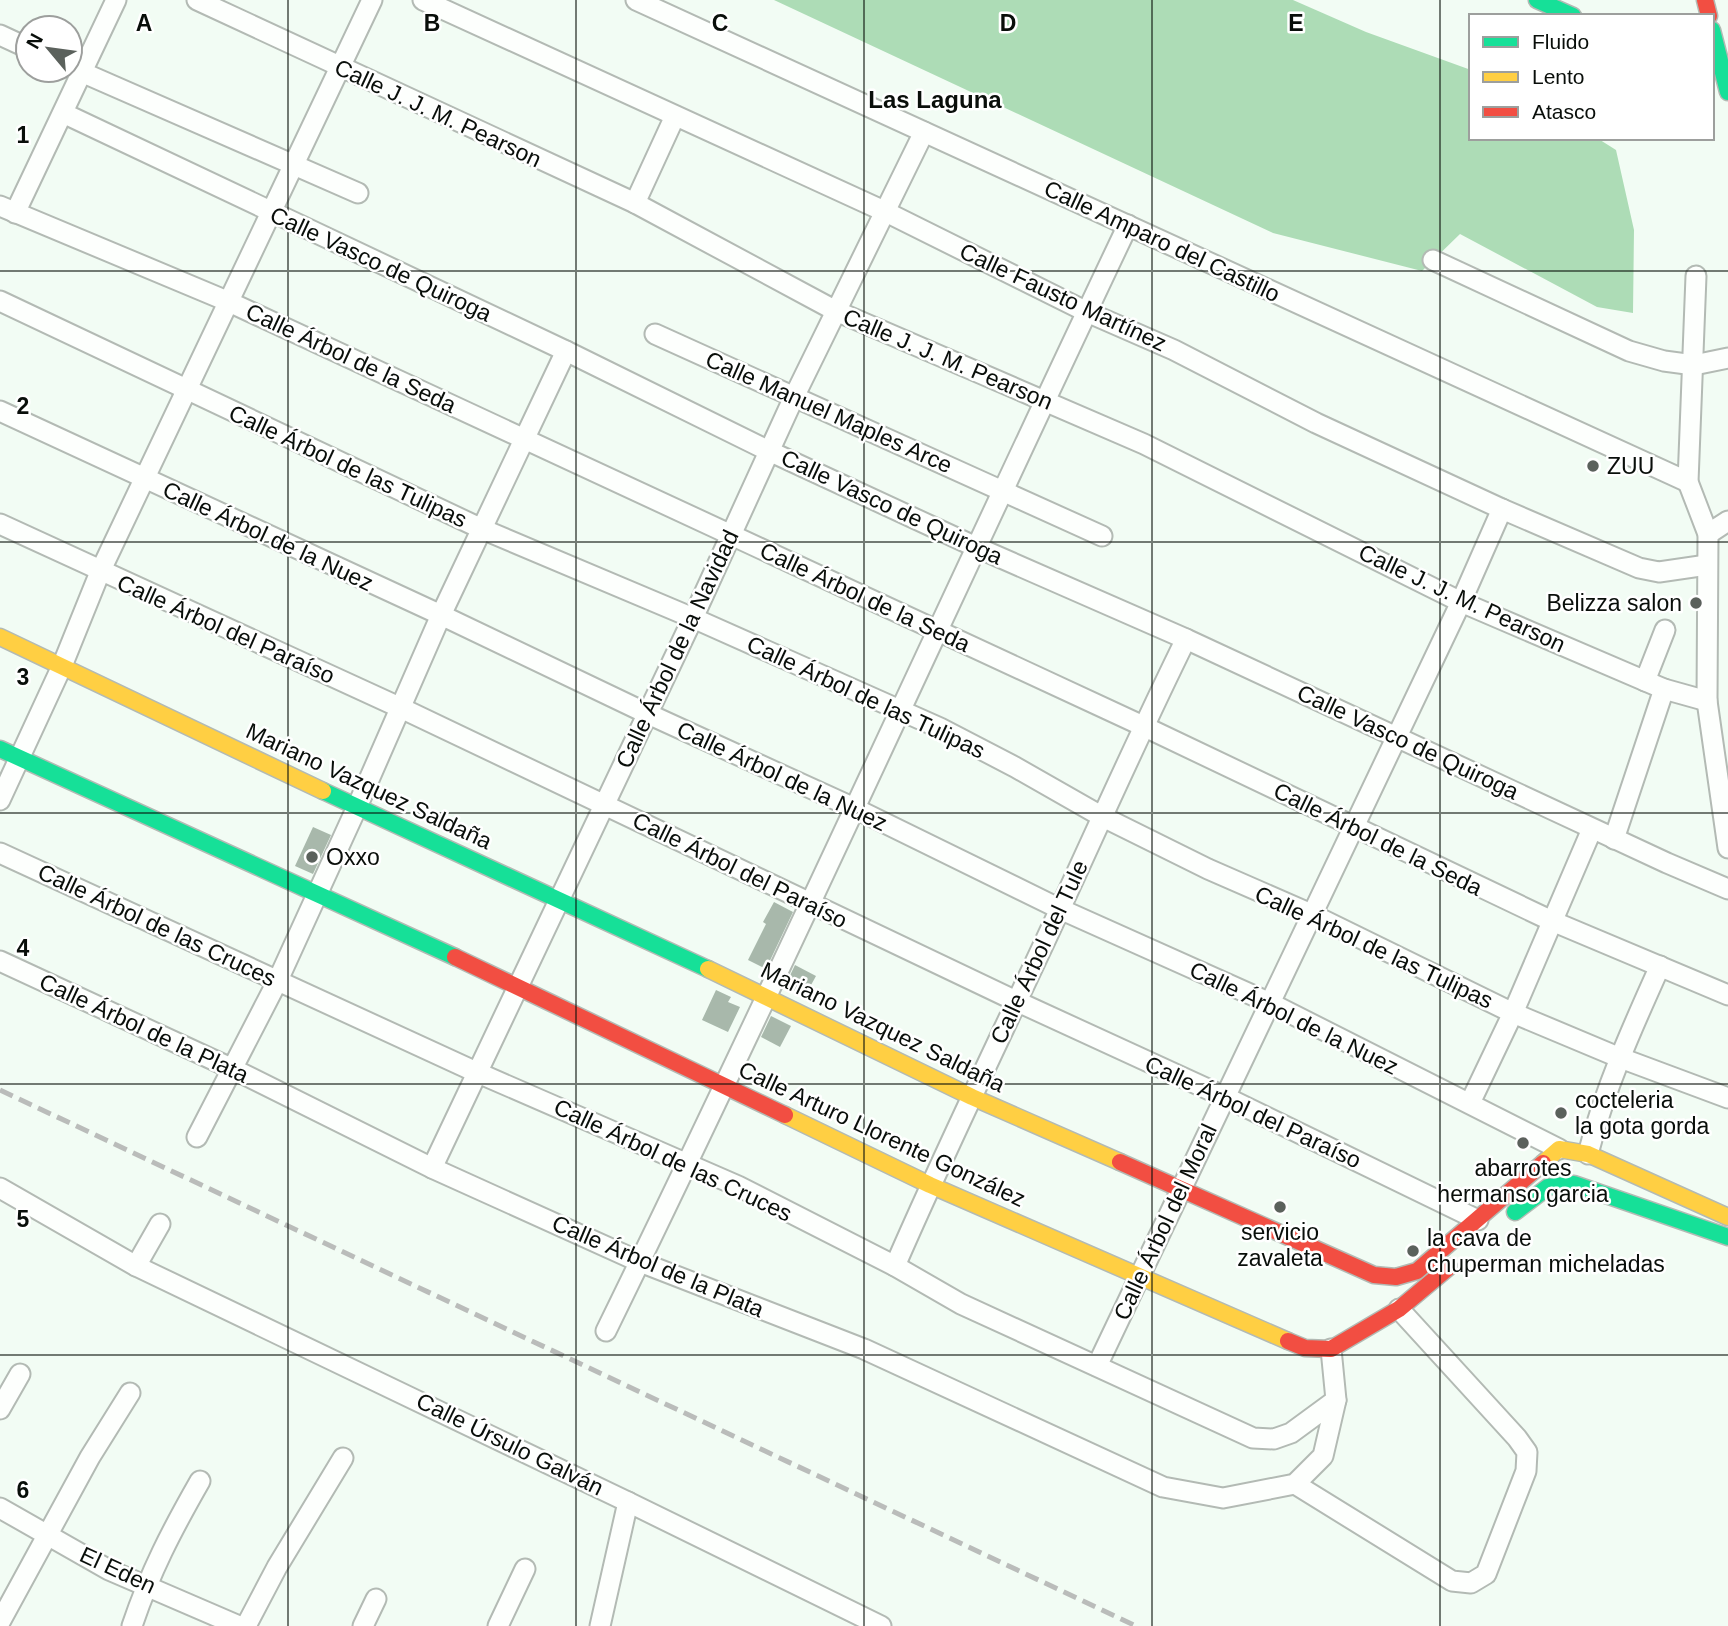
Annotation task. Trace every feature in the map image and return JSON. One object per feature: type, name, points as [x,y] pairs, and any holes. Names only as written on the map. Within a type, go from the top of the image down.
[{"type":"street","points":[[84,55],[116,0]]},
{"type":"street","name":"Calle J. J. M. Pearson","points":[[197,0],[635,203],[836,311],[1144,444],[1461,602],[1664,689],[1707,701]]},
{"type":"street","points":[[0,800],[62,666],[100,572],[372,0]]},
{"type":"street","name":"Calle Fausto Martínez","points":[[423,0],[886,212],[1087,312],[1174,350],[1316,423],[1502,509],[1639,568],[1659,572],[1707,565]]},
{"type":"street","name":"Calle Amparo del Castillo","points":[[636,0],[1688,482]]},
{"type":"street","points":[[1538,0],[1569,14]]},
{"type":"street","points":[[1714,34],[1723,54],[1723,84]]},
{"type":"street","points":[[84,72],[358,193]]},
{"type":"street","points":[[7,210],[63,113],[72,84]]},
{"type":"street","name":"Calle Vasco de Quiroga","points":[[63,113],[566,351],[769,451],[976,547],[1186,639],[1592,829],[1728,888]]},
{"type":"street","points":[[635,203],[675,116]]},
{"type":"street","name":"Calle Árbol de la Navidad","points":[[432,1168],[794,397],[924,132]]},
{"type":"street","name":"Calle Árbol de la Seda","points":[[7,210],[227,301],[1143,726],[1552,921],[1728,995]]},
{"type":"street","points":[[606,1331],[686,1162],[726,1085],[936,630],[1128,225]]},
{"type":"street","points":[[1433,260],[1629,351],[1664,361],[1694,365],[1728,358]]},
{"type":"street","points":[[1696,276],[1688,482],[1708,534],[1707,701],[1726,817],[1728,848]]},
{"type":"street","name":"Calle Árbol de las Tulipas","points":[[0,301],[482,529],[899,710],[1015,767],[1101,816],[1208,869],[1311,914],[1513,1013],[1618,1057],[1728,1098]]},
{"type":"street","name":"Calle Manuel Maples Arce","points":[[655,334],[1102,536]]},
{"type":"street","points":[[197,1137],[278,980],[441,615],[566,351]]},
{"type":"street","name":"Calle Árbol de la Nuez","points":[[0,411],[854,808],[1060,909],[1270,1003],[1559,1149]]},
{"type":"street","name":"Calle Árbol del Moral","points":[[1097,1366],[1461,602],[1502,509]]},
{"type":"street","points":[[1708,534],[1728,522]]},
{"type":"street","name":"Calle Árbol del Paraíso","points":[[0,524],[401,708],[1016,1001],[1225,1097],[1478,1220]]},
{"type":"street","points":[[1645,681],[1665,630]]},
{"type":"street","name":"Mariano Vazquez Saldaña","points":[[0,637],[357,807],[768,996],[972,1097],[1374,1275],[1396,1277],[1417,1271],[1559,1149]]},
{"type":"street","name":"Calle Árbol del Tule","points":[[895,1266],[1101,816],[1186,639]]},
{"type":"street","points":[[1614,839],[1664,689]]},
{"type":"street","name":"Calle Arturo Llorente González","points":[[0,749],[518,986],[930,1185],[1294,1344],[1305,1348],[1331,1349]]},
{"type":"street","points":[[1470,1103],[1513,1013],[1592,829]]},
{"type":"street","name":"Calle Árbol de las Cruces","points":[[0,853],[476,1072],[738,1186],[895,1266],[961,1304],[1253,1438],[1274,1439],[1291,1433],[1336,1400]]},
{"type":"street","name":"Calle Árbol de la Plata","points":[[0,961],[233,1069],[432,1168],[640,1262],[864,1349],[1163,1487],[1223,1498],[1295,1484]]},
{"type":"street","points":[[1588,1154],[1601,1104],[1618,1057],[1660,966]]},
{"type":"street","points":[[1559,1149],[1588,1154],[1728,1217]]},
{"type":"street","points":[[1501,1224],[1541,1190],[1559,1182],[1574,1184],[1728,1237]]},
{"type":"street","name":"Calle Úrsulo Galván","points":[[0,1188],[136,1266],[881,1626]]},
{"type":"street","points":[[136,1266],[160,1224]]},
{"type":"street","points":[[1399,1309],[1527,1452],[1526,1471],[1486,1574],[1471,1583],[1452,1581],[1295,1484],[1323,1456],[1336,1400],[1331,1349],[1399,1309],[1460,1258]]},
{"type":"street","points":[[0,1409],[20,1374]]},
{"type":"street","points":[[0,1622],[90,1457],[130,1393]]},
{"type":"street","points":[[246,1626],[277,1567],[343,1458]]},
{"type":"street","points":[[132,1626],[146,1584],[169,1535],[200,1481]]},
{"type":"street","points":[[605,1624],[628,1502]]},
{"type":"street","name":"El Eden","points":[[0,1508],[109,1570],[239,1626]]},
{"type":"street","points":[[498,1626],[525,1569]]},
{"type":"street","points":[[363,1626],[376,1599]]},
{"type":"shaded area","points":[[774,0],[1293,0],[1366,32],[1469,69],[1469,140],[1600,140],[1616,150],[1634,230],[1633,313],[1597,307],[1460,234],[1422,271],[1273,233]]},
{"type":"building","name":"Oxxo","points":[[313,827],[331,835],[313,874],[295,866]]},
{"type":"building","points":[[774,902],[793,912],[766,969],[748,960]]},
{"type":"building","points":[[795,965],[816,976],[805,996],[785,986]]},
{"type":"building","points":[[716,990],[731,997],[728,1002],[740,1007],[728,1032],[702,1020]]},
{"type":"building","points":[[771,1016],[791,1026],[780,1047],[761,1037]]},
{"type":"railway","points":[[0,1090],[1136,1626]]},
{"type":"traffic: fast","points":[[1537,0],[1568,14]]},
{"type":"traffic: fast","points":[[1714,38],[1728,92]]},
{"type":"traffic: fast","points":[[0,749],[455,957]]},
{"type":"traffic: fast","points":[[323,791],[708,969]]},
{"type":"traffic: fast","points":[[1515,1212],[1548,1187],[1574,1184],[1728,1237]]},
{"type":"traffic: slow","points":[[0,637],[323,791]]},
{"type":"traffic: slow","points":[[708,969],[972,1097],[1120,1162]]},
{"type":"traffic: slow","points":[[785,1115],[930,1185],[1288,1341]]},
{"type":"traffic: slow","points":[[1543,1163],[1559,1149],[1588,1154],[1728,1217]]},
{"type":"traffic: jam","points":[[1705,0],[1708,14]]},
{"type":"traffic: jam","points":[[455,957],[785,1115]]},
{"type":"traffic: jam","points":[[1120,1162],[1374,1275],[1396,1277],[1417,1271],[1543,1163]]},
{"type":"traffic: jam","points":[[1288,1341],[1305,1348],[1331,1349],[1399,1309],[1449,1267]]},
{"type":"place","name":"ZUU","points":[[1593,466]]},
{"type":"place","name":"Belizza salon","points":[[1696,603]]},
{"type":"place","name":"Oxxo","points":[[312,857]]},
{"type":"place","name":"cocteleria la gota gorda","points":[[1561,1113]]},
{"type":"place","name":"abarrotes hermanso garcia","points":[[1523,1143]]},
{"type":"place","name":"servicio zavaleta","points":[[1280,1207]]},
{"type":"place","name":"la cava de chuperman micheladas","points":[[1413,1251]]},
{"type":"district","name":"Las Laguna","points":[[935,100]]}]
